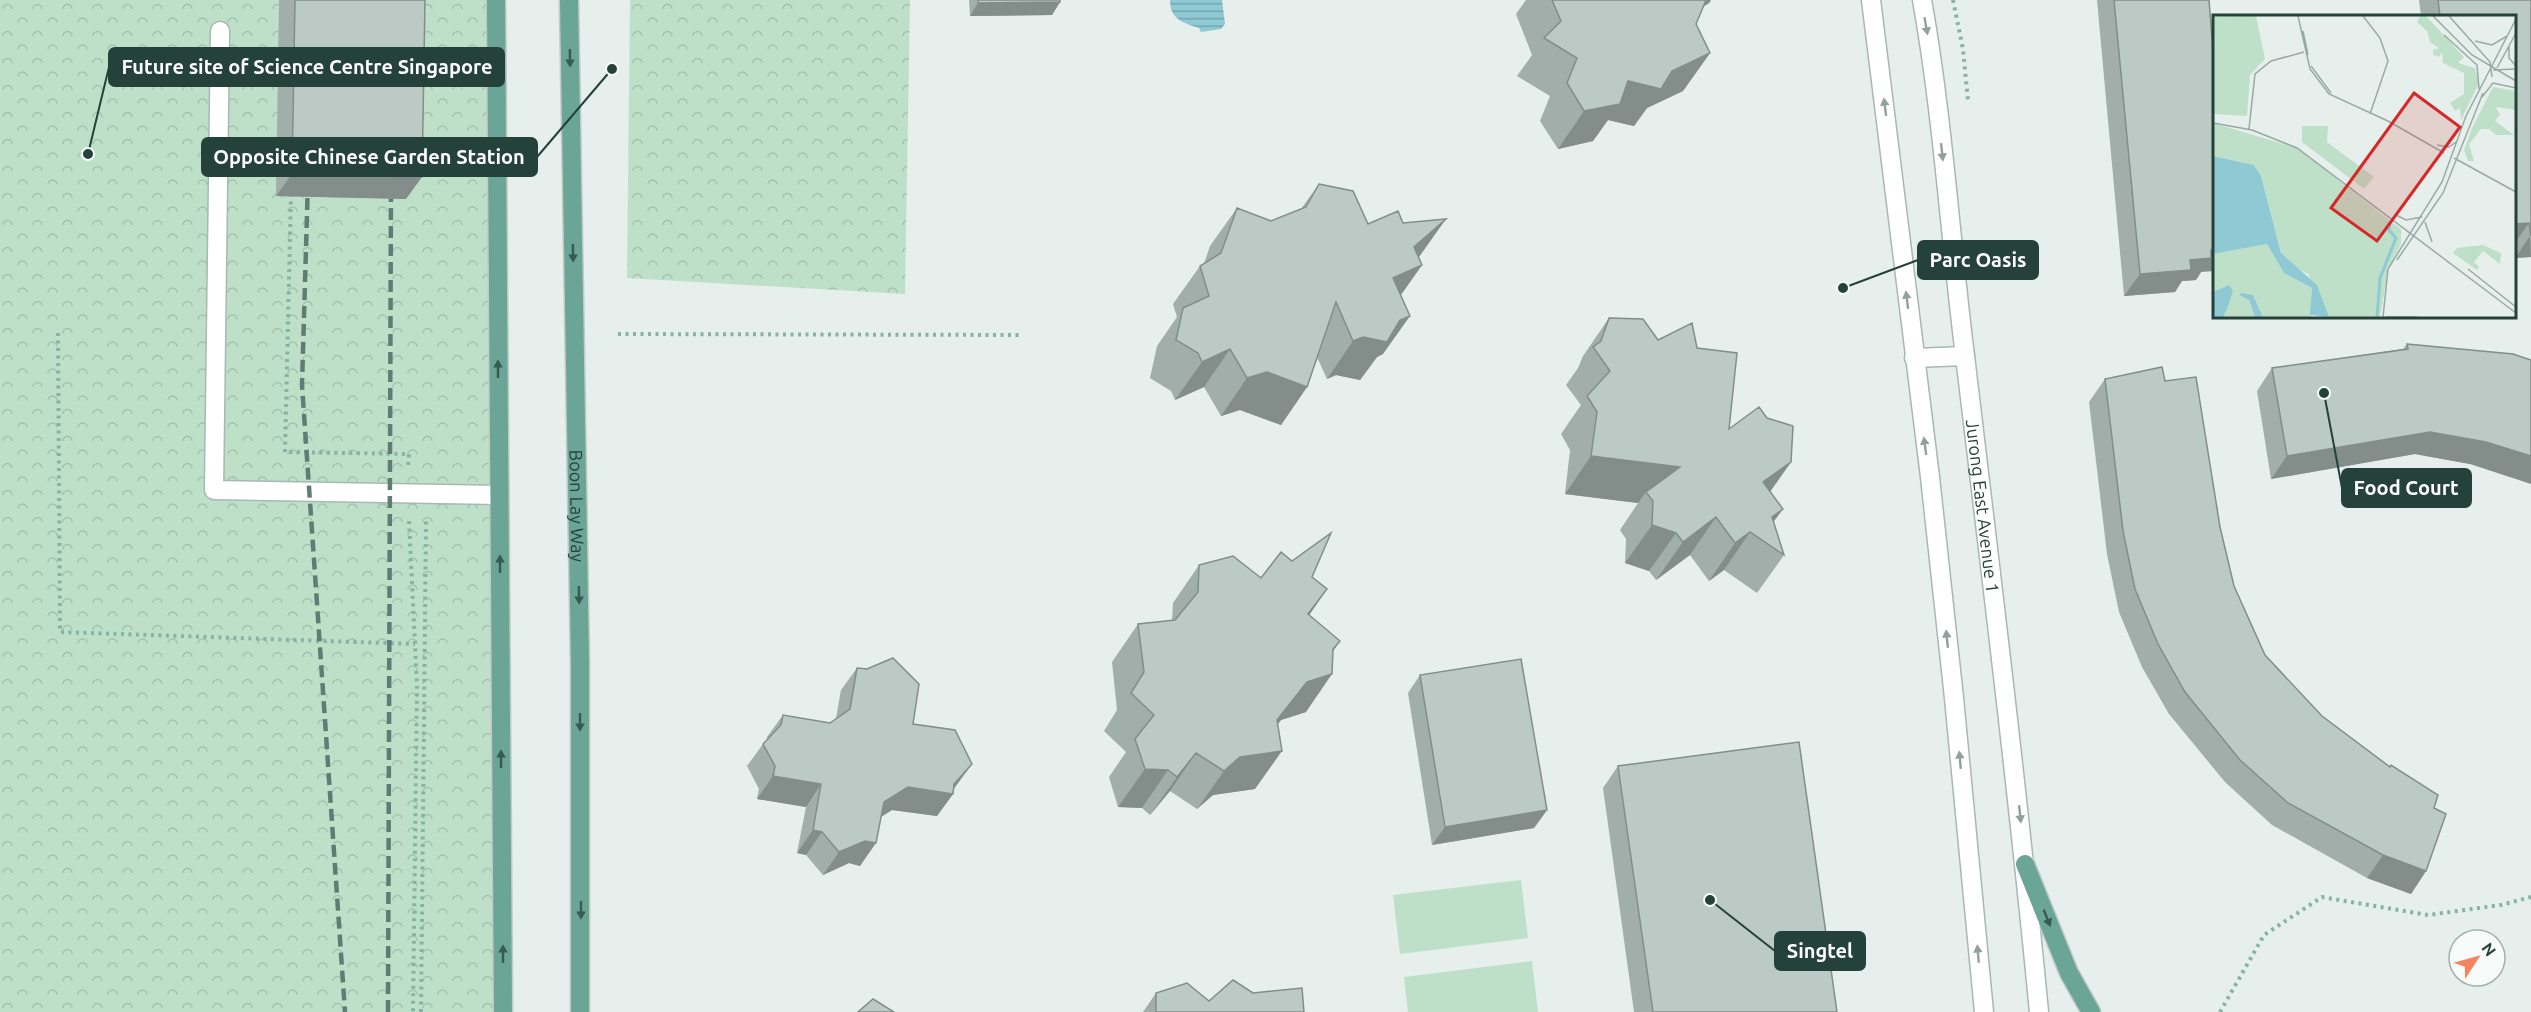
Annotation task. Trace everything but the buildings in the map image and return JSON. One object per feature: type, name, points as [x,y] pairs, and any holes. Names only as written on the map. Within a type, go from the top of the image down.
[{"type":"main road","points":[[495,0],[503,1012]]},
{"type":"main road","name":"Boon Lay Way","points":[[569,0],[580,663],[580,1012]]},
{"type":"main road","points":[[2025,864],[2069,973],[2091,1012]]},
{"type":"street","points":[[1871,0],[1930,477],[1984,1012]]},
{"type":"street","name":"Jurong East Avenue 1","points":[[1922,0],[1931,52],[2005,681],[2039,1012]]},
{"type":"street","points":[[220,31],[214,490],[407,497],[499,495]]},
{"type":"street","points":[[1914,358],[1965,356]]},
{"type":"path","points":[[1953,0],[1963,49]]},
{"type":"path","points":[[291,190],[285,452],[408,454],[407,497],[417,686],[413,1012]]},
{"type":"path","points":[[58,333],[60,632],[415,644]]},
{"type":"path","points":[[618,334],[1023,335]]},
{"type":"path","points":[[407,497],[421,506],[426,515],[421,1012]]},
{"type":"path","points":[[2220,1012],[2264,935],[2322,897],[2428,915],[2501,905],[2531,897]]},
{"type":"green space","points":[[0,0],[496,0],[503,1012],[0,1012]]},
{"type":"green space","points":[[630,0],[910,0],[905,294],[627,278]]},
{"type":"green space","points":[[1521,880],[1528,938],[1400,954],[1393,895]]},
{"type":"green space","points":[[1532,961],[1538,1012],[1408,1012],[1404,977]]},
{"type":"water","points":[[1170,0],[1222,0],[1225,24],[1221,29],[1201,32],[1199,28],[1175,16]]},
{"type":"railway","points":[[308,180],[302,385],[345,1012]]},
{"type":"railway","points":[[388,1012],[391,183]]},
{"type":"place","name":"Opposite Chinese Garden Station","points":[[612,69]]},
{"type":"place","name":"Future site of Science Centre Singapore","points":[[88,154]]},
{"type":"place","name":"Parc Oasis","points":[[1843,288]]},
{"type":"place","name":"Food Court","points":[[2324,393]]},
{"type":"place","name":"Singtel","points":[[1710,900]]}]
